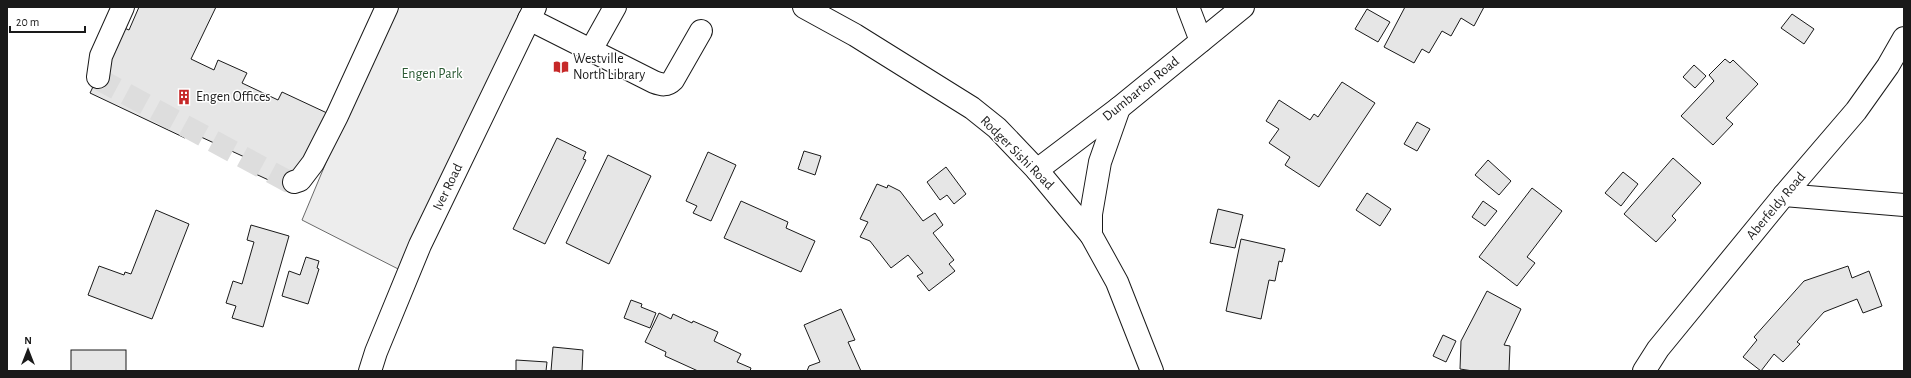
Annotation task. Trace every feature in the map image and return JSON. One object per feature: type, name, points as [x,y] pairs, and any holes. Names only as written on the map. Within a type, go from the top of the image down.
[{"type":"street","points":[[98,77],[101,56],[123,7]]},
{"type":"street","points":[[294,182],[300,180],[313,163],[337,116],[387,7]]},
{"type":"street","points":[[591,50],[615,7]]},
{"type":"street","name":"Rodger Sishi Road","points":[[804,7],[855,35],[972,108],[997,128],[1038,170],[1091,235],[1117,282],[1152,371]]},
{"type":"street","points":[[1188,7],[1202,41]]},
{"type":"street","name":"Dumbarton Road","points":[[1038,170],[1119,108],[1243,7]]},
{"type":"street","points":[[532,13],[591,50],[654,82],[664,85],[673,80],[701,31]]},
{"type":"street","name":"Iver Road","points":[[370,371],[376,352],[420,245],[532,13]]},
{"type":"street","name":"Aberfeldy Road","points":[[1644,371],[1658,349],[1784,195],[1856,111],[1888,66],[1904,38]]},
{"type":"street","points":[[1091,235],[1091,214],[1100,162],[1119,108]]},
{"type":"street","points":[[1784,195],[1904,205]]},
{"type":"green space","name":"Engen Park","points":[[391,7],[530,7],[408,274],[302,220]]},
{"type":"building","name":"Engen Offices","points":[[139,7],[216,7],[191,59],[214,70],[218,60],[247,73],[242,83],[278,100],[282,92],[327,113],[290,190],[247,170],[251,160],[188,131],[185,138],[90,93],[122,27],[129,30]]},
{"type":"building","points":[[1405,7],[1484,7],[1474,26],[1461,18],[1451,36],[1442,31],[1429,53],[1422,49],[1414,63],[1384,47]]},
{"type":"building","points":[[1367,9],[1390,22],[1378,42],[1355,29]]},
{"type":"building","points":[[1792,14],[1814,29],[1804,44],[1781,28]]},
{"type":"building","points":[[1725,59],[1730,63],[1733,60],[1758,84],[1726,118],[1733,124],[1713,145],[1681,116],[1714,81],[1709,75]]},
{"type":"building","points":[[1694,65],[1706,76],[1695,88],[1683,77]]},
{"type":"building","points":[[1342,82],[1375,103],[1319,187],[1285,165],[1290,157],[1269,143],[1279,129],[1266,121],[1279,100],[1310,120],[1314,114],[1318,117]]},
{"type":"building","points":[[1417,122],[1430,129],[1417,151],[1404,144]]},
{"type":"building","points":[[557,138],[586,152],[583,159],[586,160],[545,244],[513,229]]},
{"type":"building","points":[[804,151],[821,156],[815,175],[798,169]]},
{"type":"building","points":[[708,152],[736,165],[711,221],[693,213],[697,206],[686,201]]},
{"type":"building","points":[[608,155],[651,176],[609,264],[566,243]]},
{"type":"building","points":[[1673,158],[1701,183],[1672,216],[1676,220],[1656,242],[1624,214]]},
{"type":"building","points":[[1488,160],[1511,181],[1499,195],[1475,175]]},
{"type":"building","points":[[946,167],[966,194],[954,204],[947,195],[940,200],[927,182]]},
{"type":"building","points":[[1623,172],[1638,184],[1621,206],[1605,193]]},
{"type":"building","points":[[877,184],[887,188],[888,185],[900,191],[923,221],[935,213],[943,225],[933,233],[954,260],[949,264],[955,271],[929,291],[917,276],[923,273],[908,255],[891,268],[870,241],[860,237],[868,222],[860,219]]},
{"type":"building","points":[[1532,188],[1562,211],[1527,257],[1535,263],[1517,286],[1479,257]]},
{"type":"building","points":[[1367,193],[1391,209],[1380,226],[1356,210]]},
{"type":"building","points":[[741,201],[788,222],[786,228],[815,241],[801,272],[724,238]]},
{"type":"building","points":[[1483,201],[1497,211],[1485,226],[1472,217]]},
{"type":"building","points":[[1218,209],[1243,215],[1235,248],[1210,243]]},
{"type":"building","points":[[156,210],[189,224],[152,319],[88,295],[99,266],[124,275],[125,272],[131,274]]},
{"type":"building","points":[[251,225],[289,236],[263,327],[232,318],[236,306],[226,303],[233,281],[242,284],[254,242],[247,240]]},
{"type":"building","points":[[1241,239],[1285,249],[1282,262],[1279,261],[1275,281],[1269,280],[1261,319],[1226,311]]},
{"type":"building","points":[[306,257],[319,261],[317,268],[319,269],[308,304],[282,296],[289,271],[300,275]]},
{"type":"building","points":[[1848,266],[1852,278],[1869,271],[1882,306],[1863,313],[1857,299],[1824,312],[1797,342],[1800,344],[1783,362],[1774,354],[1761,371],[1743,357],[1757,340],[1754,337],[1804,281]]},
{"type":"building","points":[[1487,291],[1521,309],[1504,345],[1510,346],[1509,371],[1473,371],[1460,369],[1461,341]]},
{"type":"building","points":[[631,300],[642,304],[641,307],[656,313],[650,328],[624,318]]},
{"type":"building","points":[[841,309],[855,340],[848,342],[861,371],[807,371],[809,366],[820,362],[804,325]]},
{"type":"building","points":[[659,313],[671,319],[673,314],[692,323],[693,321],[718,332],[714,341],[741,354],[737,362],[751,368],[750,371],[698,371],[665,356],[666,352],[645,342]]},
{"type":"building","points":[[1443,335],[1456,341],[1446,362],[1433,356]]},
{"type":"building","points":[[553,347],[583,350],[582,371],[551,371]]},
{"type":"building","points":[[71,350],[126,350],[126,371],[71,371]]},
{"type":"building","points":[[516,360],[547,362],[546,371],[516,371]]},
{"type":"tunnel","points":[[98,77],[102,81],[291,183],[293,184],[294,182]]},
{"type":"place","name":"Westville North Library","points":[[561,67]]},
{"type":"place","name":"Engen Offices","points":[[184,97]]}]
